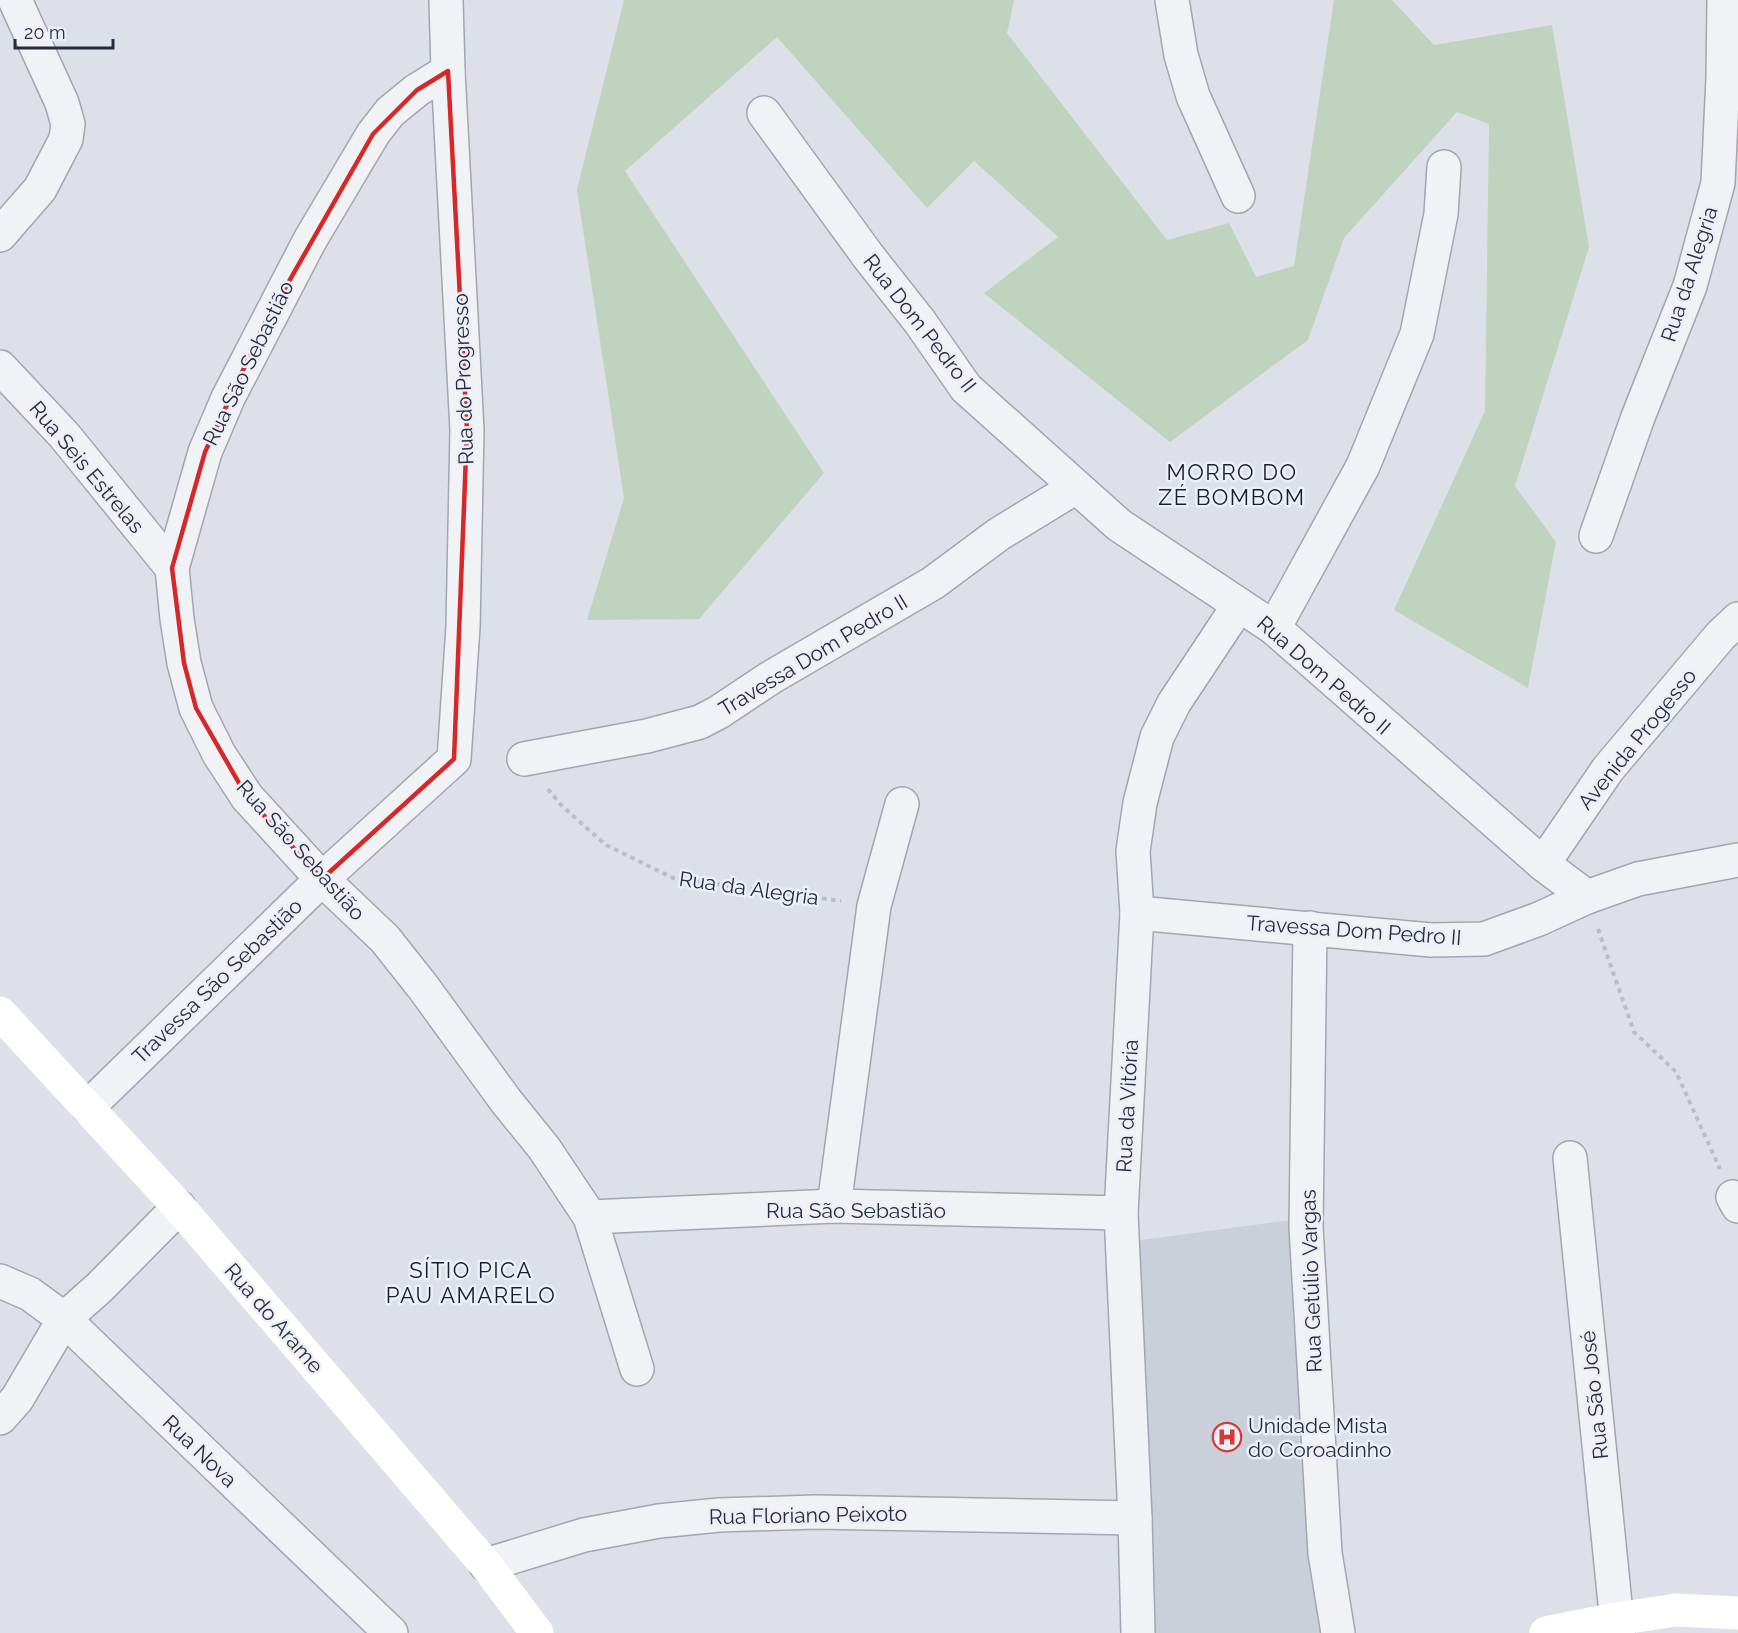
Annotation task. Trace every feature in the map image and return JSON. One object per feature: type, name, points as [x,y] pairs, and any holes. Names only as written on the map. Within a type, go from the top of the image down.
[{"type":"main road","name":"Rua do Arame","points":[[0,1013],[179,1207],[486,1565],[537,1633]]},
{"type":"main road","points":[[1546,1633],[1617,1626],[1676,1610],[1738,1613]]},
{"type":"street","points":[[0,235],[40,189],[66,139],[68,124],[62,103],[15,0]]},
{"type":"street","name":"Rua do Progresso","points":[[446,0],[467,430],[463,627],[454,759]]},
{"type":"street","points":[[1172,0],[1181,55],[1193,96],[1238,196]]},
{"type":"street","name":"Rua da Alegria","points":[[1596,536],[1638,417],[1689,286],[1718,183],[1724,0]]},
{"type":"street","name":"Rua São Sebastião","points":[[448,71],[417,90],[390,112],[373,134],[310,240],[228,398],[205,452],[172,568],[182,652],[196,708],[219,754],[247,797],[322,879],[385,939],[544,1148],[590,1217],[637,1369]]},
{"type":"street","name":"Rua Dom Pedro II","points":[[764,113],[868,256],[920,322],[966,388],[1119,525],[1274,628],[1543,864],[1587,897]]},
{"type":"street","points":[[1274,628],[1362,466],[1417,334],[1441,214],[1444,166]]},
{"type":"street","name":"Rua Seis Estrelas","points":[[0,367],[64,435],[172,568]]},
{"type":"street","name":"Travessa Dom Pedro II","points":[[524,759],[647,736],[700,722],[770,678],[933,583],[999,534],[1076,487]]},
{"type":"street","name":"Rua da Vitória","points":[[1138,1633],[1121,1213],[1137,913],[1133,851],[1140,803],[1157,737],[1174,703],[1239,605]]},
{"type":"street","name":"Avenida Progesso","points":[[1543,864],[1608,769],[1721,635],[1738,619]]},
{"type":"street","name":"Travessa São Sebastião","points":[[88,1107],[322,879],[454,759]]},
{"type":"street","points":[[834,1206],[874,906],[902,804]]},
{"type":"street","name":"Travessa Dom Pedro II","points":[[1137,913],[1431,940],[1484,939],[1638,879],[1738,860]]},
{"type":"street","name":"Rua Getúlio Vargas","points":[[1310,928],[1306,1227],[1324,1552],[1338,1633]]},
{"type":"street","name":"Rua São José","points":[[1570,1158],[1617,1626]]},
{"type":"street","name":"Rua São Sebastião","points":[[590,1217],[834,1206],[1121,1213]]},
{"type":"street","points":[[0,1418],[17,1399],[64,1319],[100,1287],[179,1207]]},
{"type":"street","name":"Rua Nova","points":[[0,1281],[30,1294],[64,1319],[391,1633]]},
{"type":"street","name":"Rua Floriano Peixoto","points":[[486,1565],[584,1535],[659,1521],[719,1515],[815,1512],[1135,1518]]},
{"type":"path","name":"Rua da Alegria","points":[[524,759],[561,805],[606,845],[673,878],[874,906]]},
{"type":"path","points":[[1587,897],[1634,1032],[1676,1072],[1736,1202]]},
{"type":"highlighted area","points":[[448,71],[467,430],[454,759],[322,879],[247,797],[196,708],[184,663],[172,568],[205,452],[263,327],[373,134],[417,90]]},
{"type":"shaded area","name":"Unidade Mista do Coroadinho","points":[[1291,1220],[1325,1633],[1155,1633],[1134,1241]]},
{"type":"green space","points":[[624,0],[1014,0],[1007,33],[1167,240],[1229,223],[1256,277],[1294,266],[1334,0],[1392,0],[1434,45],[1552,25],[1589,247],[1515,486],[1556,542],[1528,688],[1394,610],[1485,411],[1489,124],[1457,112],[1344,238],[1308,340],[1170,442],[984,293],[1058,237],[974,161],[927,208],[777,37],[625,171],[824,473],[699,619],[587,620],[624,498],[577,190]]},
{"type":"place","name":"Unidade Mista do Coroadinho","points":[[1227,1437]]},
{"type":"district","name":"MORRO DO ZÉ BOMBOM","points":[[1232,485]]},
{"type":"district","name":"SÍTIO PICA PAU AMARELO","points":[[471,1282]]}]
